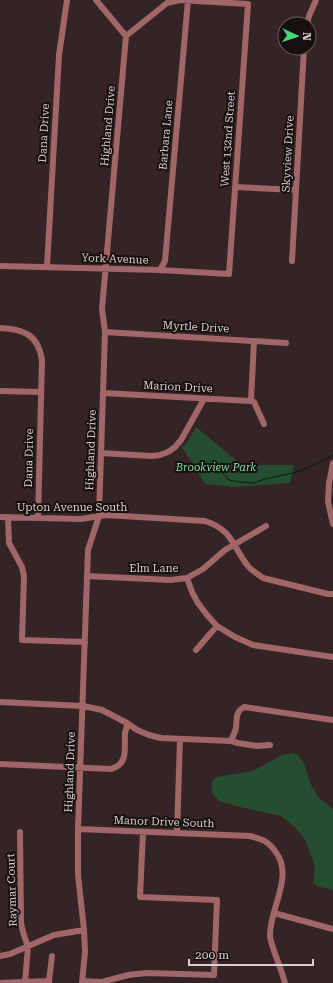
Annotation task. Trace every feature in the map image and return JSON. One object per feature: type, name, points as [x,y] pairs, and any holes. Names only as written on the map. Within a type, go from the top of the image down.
[{"type":"street","name":"Dana Drive","points":[[47,267],[59,55],[68,0]]},
{"type":"street","points":[[96,0],[126,36],[167,3],[188,0]]},
{"type":"street","name":"West 132nd Street","points":[[188,0],[248,4],[229,274]]},
{"type":"street","name":"Barbara Lane","points":[[160,270],[165,261],[188,0]]},
{"type":"street","points":[[309,16],[316,0]]},
{"type":"street","name":"Highland Drive","points":[[82,982],[84,930],[78,875],[78,829],[88,550],[100,516],[105,332],[102,309],[126,36]]},
{"type":"street","name":"Skyview Drive","points":[[292,261],[304,56]]},
{"type":"street","points":[[235,187],[296,190]]},
{"type":"street","name":"York Avenue","points":[[0,266],[160,270],[229,274]]},
{"type":"street","name":"Dana Drive","points":[[0,328],[23,331],[34,339],[41,351],[38,518]]},
{"type":"street","name":"Myrtle Drive","points":[[105,332],[286,343]]},
{"type":"street","points":[[254,341],[251,401],[254,402],[264,424]]},
{"type":"street","points":[[0,391],[41,392]]},
{"type":"street","name":"Marion Drive","points":[[103,393],[251,401]]},
{"type":"street","points":[[101,453],[151,456],[168,452],[181,440],[204,399]]},
{"type":"street","points":[[333,463],[329,483],[328,502],[333,523]]},
{"type":"street","name":"Upton Avenue South","points":[[0,517],[81,519],[106,515],[205,521],[222,528],[248,567],[264,578],[333,594]]},
{"type":"street","points":[[8,517],[9,543],[22,567],[24,576],[22,640],[85,642]]},
{"type":"street","name":"Elm Lane","points":[[87,576],[170,580],[187,578],[203,569],[234,544],[266,526]]},
{"type":"street","points":[[187,578],[192,592],[207,615],[217,626],[235,637],[253,644],[333,657]]},
{"type":"street","points":[[196,650],[217,626]]},
{"type":"street","points":[[0,702],[82,706],[102,710],[128,723],[137,730],[162,738],[232,741],[257,746],[270,745]]},
{"type":"street","points":[[232,741],[236,728],[237,713],[244,707],[333,720]]},
{"type":"street","points":[[0,764],[80,768],[117,768],[121,764],[124,756],[125,732],[128,723]]},
{"type":"street","points":[[177,833],[180,739]]},
{"type":"street","name":"Manor Drive South","points":[[78,829],[250,836],[260,838],[270,844],[279,856],[283,871],[283,881],[270,928],[270,939],[285,983]]},
{"type":"street","name":"Raymar Court","points":[[20,832],[21,923],[28,946]]},
{"type":"street","points":[[82,982],[102,982],[128,975],[147,973],[214,975],[217,900],[140,897],[143,832]]},
{"type":"street","points":[[274,913],[333,929]]},
{"type":"street","points":[[0,956],[10,954],[54,935],[84,930]]},
{"type":"street","points":[[25,982],[28,946]]},
{"type":"street","points":[[0,983],[49,982],[52,956]]},
{"type":"green space","name":"Brookview Park","points":[[196,427],[242,465],[294,465],[290,483],[235,487],[205,484],[182,447],[187,443]]},
{"type":"green space","points":[[293,753],[298,755],[304,764],[311,785],[319,798],[333,809],[333,890],[316,886],[313,882],[315,866],[305,840],[295,827],[281,816],[219,801],[212,793],[212,782],[216,777],[253,771],[282,755]]},
{"type":"waterway","points":[[219,469],[229,480],[254,483],[297,472],[333,455]]}]
